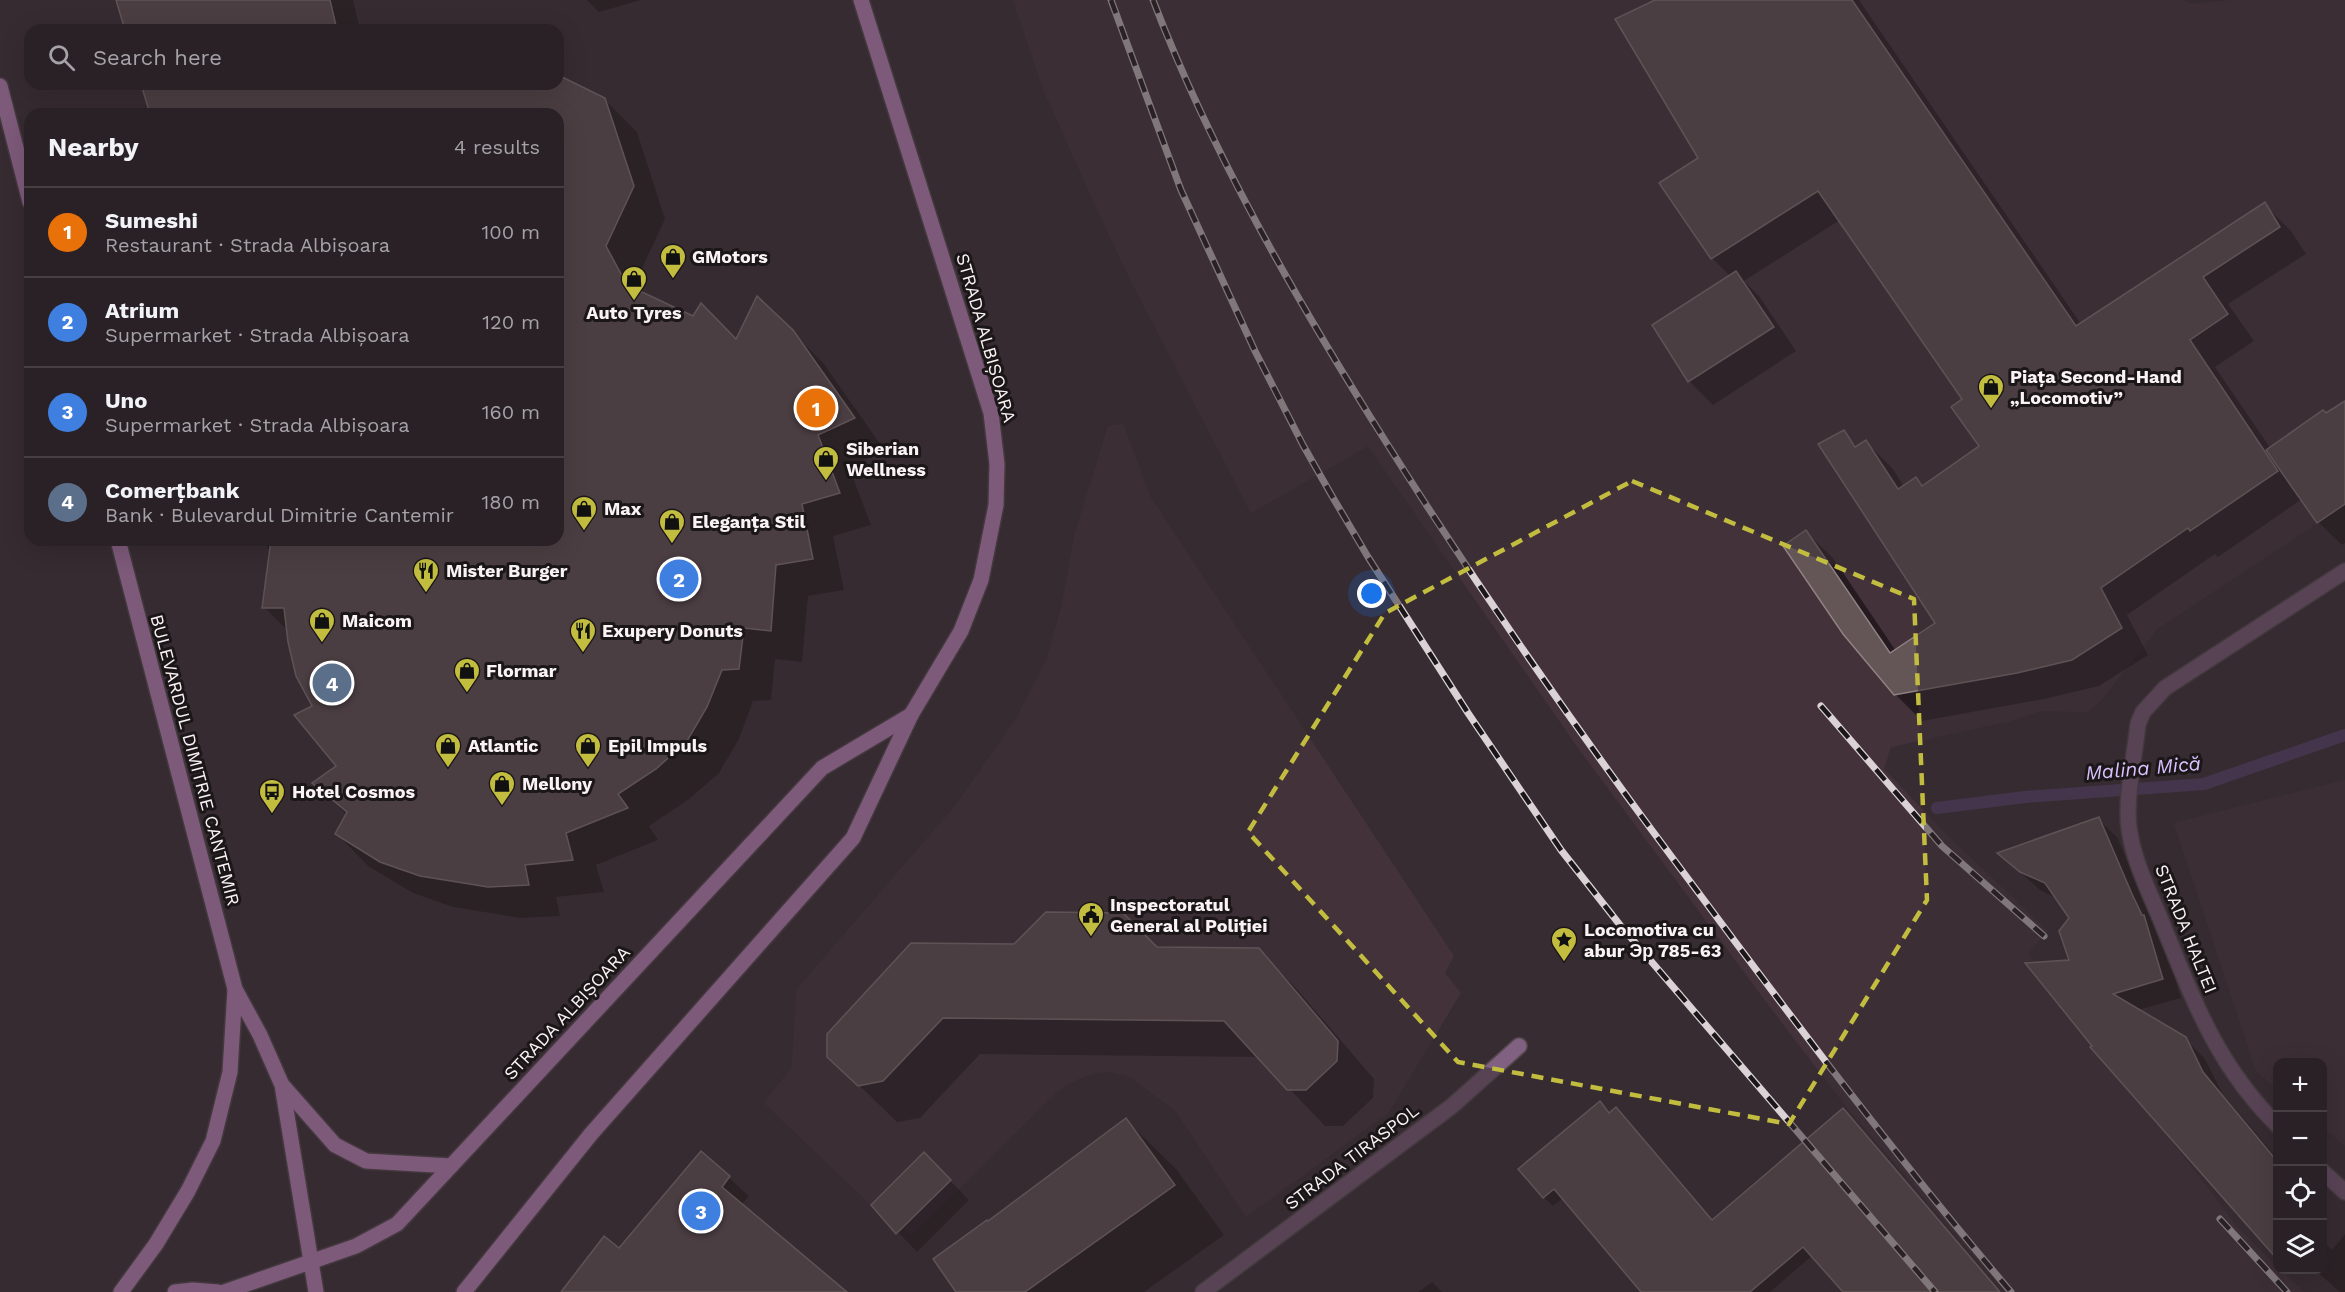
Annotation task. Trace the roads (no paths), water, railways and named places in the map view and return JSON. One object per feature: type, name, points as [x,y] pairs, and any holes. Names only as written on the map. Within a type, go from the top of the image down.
[{"type":"main road","name":"STRADA ALBIȘOARA","points":[[464,1292],[591,1134],[853,838],[911,715],[961,631],[981,580],[996,506],[998,464],[991,413],[861,0]]},
{"type":"main road","points":[[0,86],[24,179]]},
{"type":"main road","name":"BULEVARDUL DIMITRIE CANTEMIR","points":[[120,546],[234,989],[260,1035],[282,1085],[316,1292]]},
{"type":"main road","name":"STRADA ALBIȘOARA","points":[[224,1292],[356,1246],[397,1224],[822,768],[911,715]]},
{"type":"main road","name":"BULEVARDUL DIMITRIE CANTEMIR","points":[[121,1292],[156,1244],[188,1191],[213,1141],[230,1072],[234,989]]},
{"type":"main road","points":[[282,1085],[335,1145],[366,1161],[451,1166]]},
{"type":"main road","points":[[175,1292],[193,1290],[218,1292]]},
{"type":"street","name":"STRADA HALTEI","points":[[2273,1122],[2235,1077],[2204,1024],[2139,865],[2128,826],[2138,724],[2144,712],[2165,688],[2345,571]]},
{"type":"street","name":"STRADA TIRASPOL","points":[[1203,1292],[1452,1106],[1519,1046]]},
{"type":"street","points":[[2327,1176],[2345,1192]]},
{"type":"waterway","name":"Malina Mică","points":[[1937,808],[2025,797],[2204,784],[2345,735]]},
{"type":"railway","points":[[1111,0],[1181,190],[1255,351],[1303,445],[1368,557],[1468,713],[1561,850],[1620,925],[1935,1292]]},
{"type":"railway","points":[[1153,0],[1202,115],[1259,227],[1320,335],[1450,541],[1582,734],[1739,947],[1872,1121],[2011,1292]]},
{"type":"railway","points":[[1821,706],[1942,846],[2044,936]]},
{"type":"railway","points":[[2220,1219],[2287,1292]]},
{"type":"place","name":"GMotors","points":[[673,280]]},
{"type":"place","name":"Auto Tyres","points":[[634,302]]},
{"type":"place","name":"Sumeshi","points":[[816,408]]},
{"type":"place","name":"Piața Second-Hand „Locomotiv”","points":[[1991,410]]},
{"type":"place","name":"Siberian Wellness","points":[[826,482]]},
{"type":"place","name":"Max","points":[[584,532]]},
{"type":"place","name":"Eleganța Stil","points":[[672,545]]},
{"type":"place","name":"Atrium","points":[[679,579]]},
{"type":"place","name":"Mister Burger","points":[[426,594]]},
{"type":"place","name":"Maicom","points":[[322,644]]},
{"type":"place","name":"Exupery Donuts","points":[[583,654]]},
{"type":"place","name":"Comerțbank","points":[[332,683]]},
{"type":"place","name":"Flormar","points":[[467,694]]},
{"type":"place","name":"Atlantic","points":[[448,769]]},
{"type":"place","name":"Epil Impuls","points":[[588,769]]},
{"type":"place","name":"Mellony","points":[[502,807]]},
{"type":"place","name":"Hotel Cosmos","points":[[272,815]]},
{"type":"place","name":"Inspectoratul General al Poliției","points":[[1091,938]]},
{"type":"place","name":"Locomotiva cu abur Эр 785-63","points":[[1564,963]]},
{"type":"place","name":"Uno","points":[[701,1211]]}]
